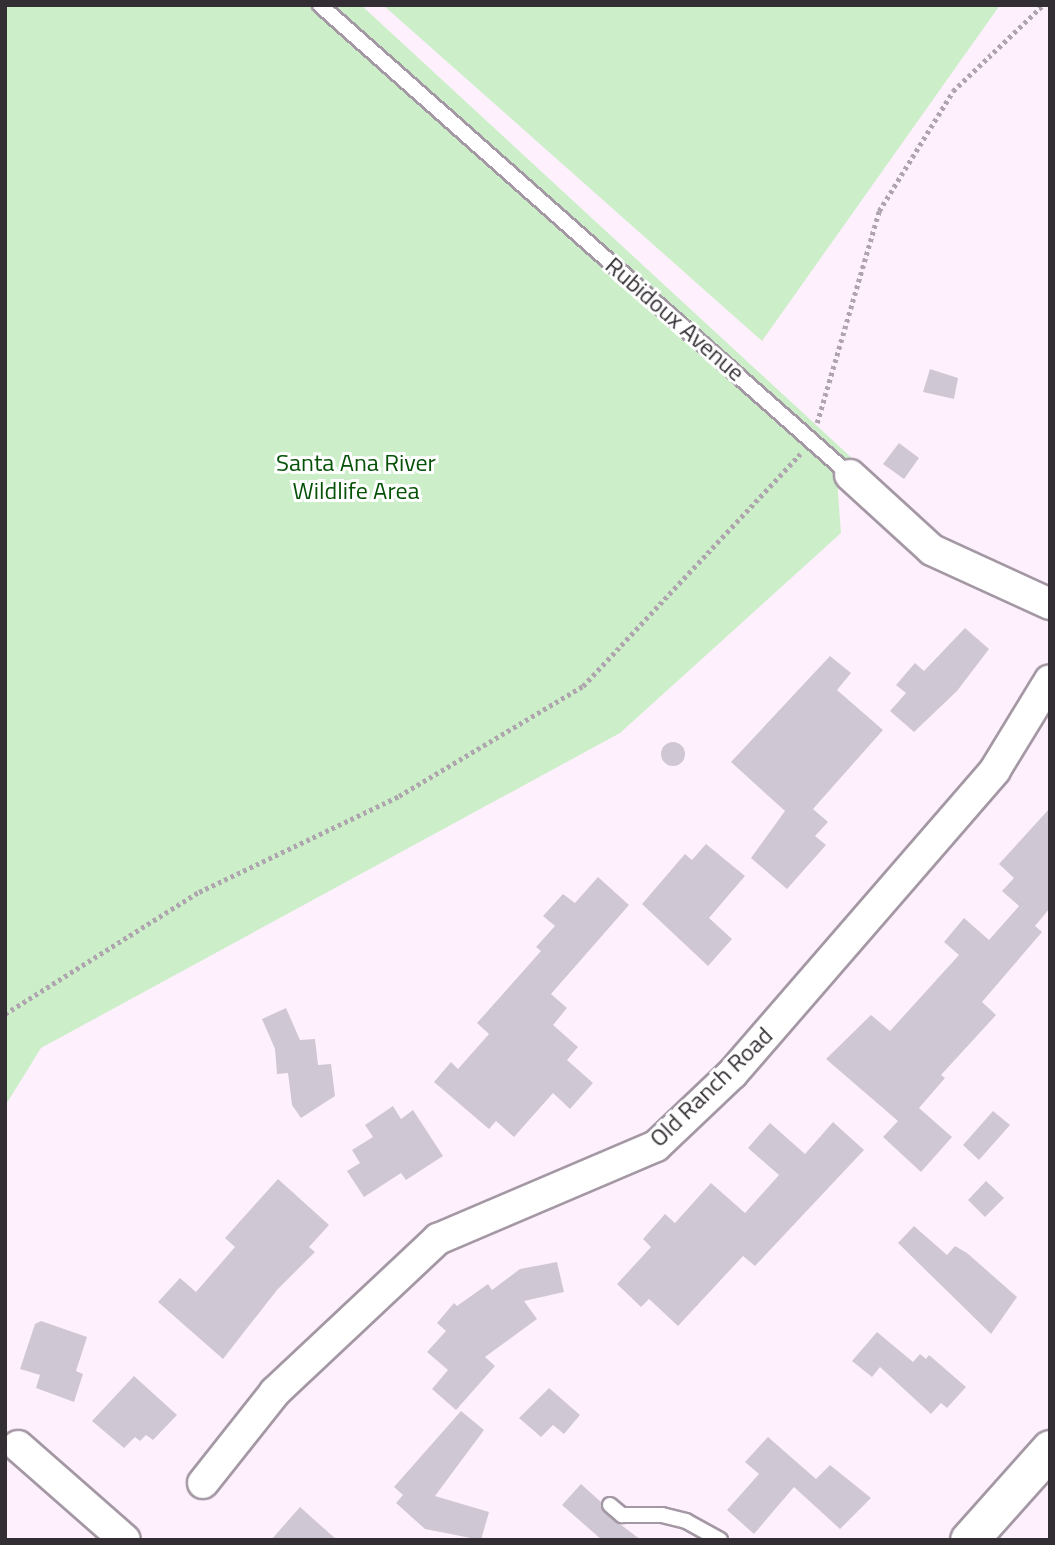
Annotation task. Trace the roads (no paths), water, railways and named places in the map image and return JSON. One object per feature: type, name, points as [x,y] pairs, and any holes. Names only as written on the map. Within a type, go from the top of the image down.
[{"type":"street","name":"Rubidoux Avenue","points":[[850,475],[932,550],[1050,604]]},
{"type":"street","name":"Old Ranch Road","points":[[203,1483],[275,1392],[438,1239],[656,1146],[732,1074],[995,770],[1050,680]]},
{"type":"street","points":[[18,1446],[125,1540]]},
{"type":"street","points":[[969,1540],[1050,1449]]},
{"type":"lane","name":"Rubidoux Avenue","points":[[320,5],[850,475]]},
{"type":"lane","points":[[610,1505],[622,1515],[662,1515],[686,1521],[720,1540]]},
{"type":"park label","name":"Santa Ana River Wildlife Area","points":[[356,477]]}]
